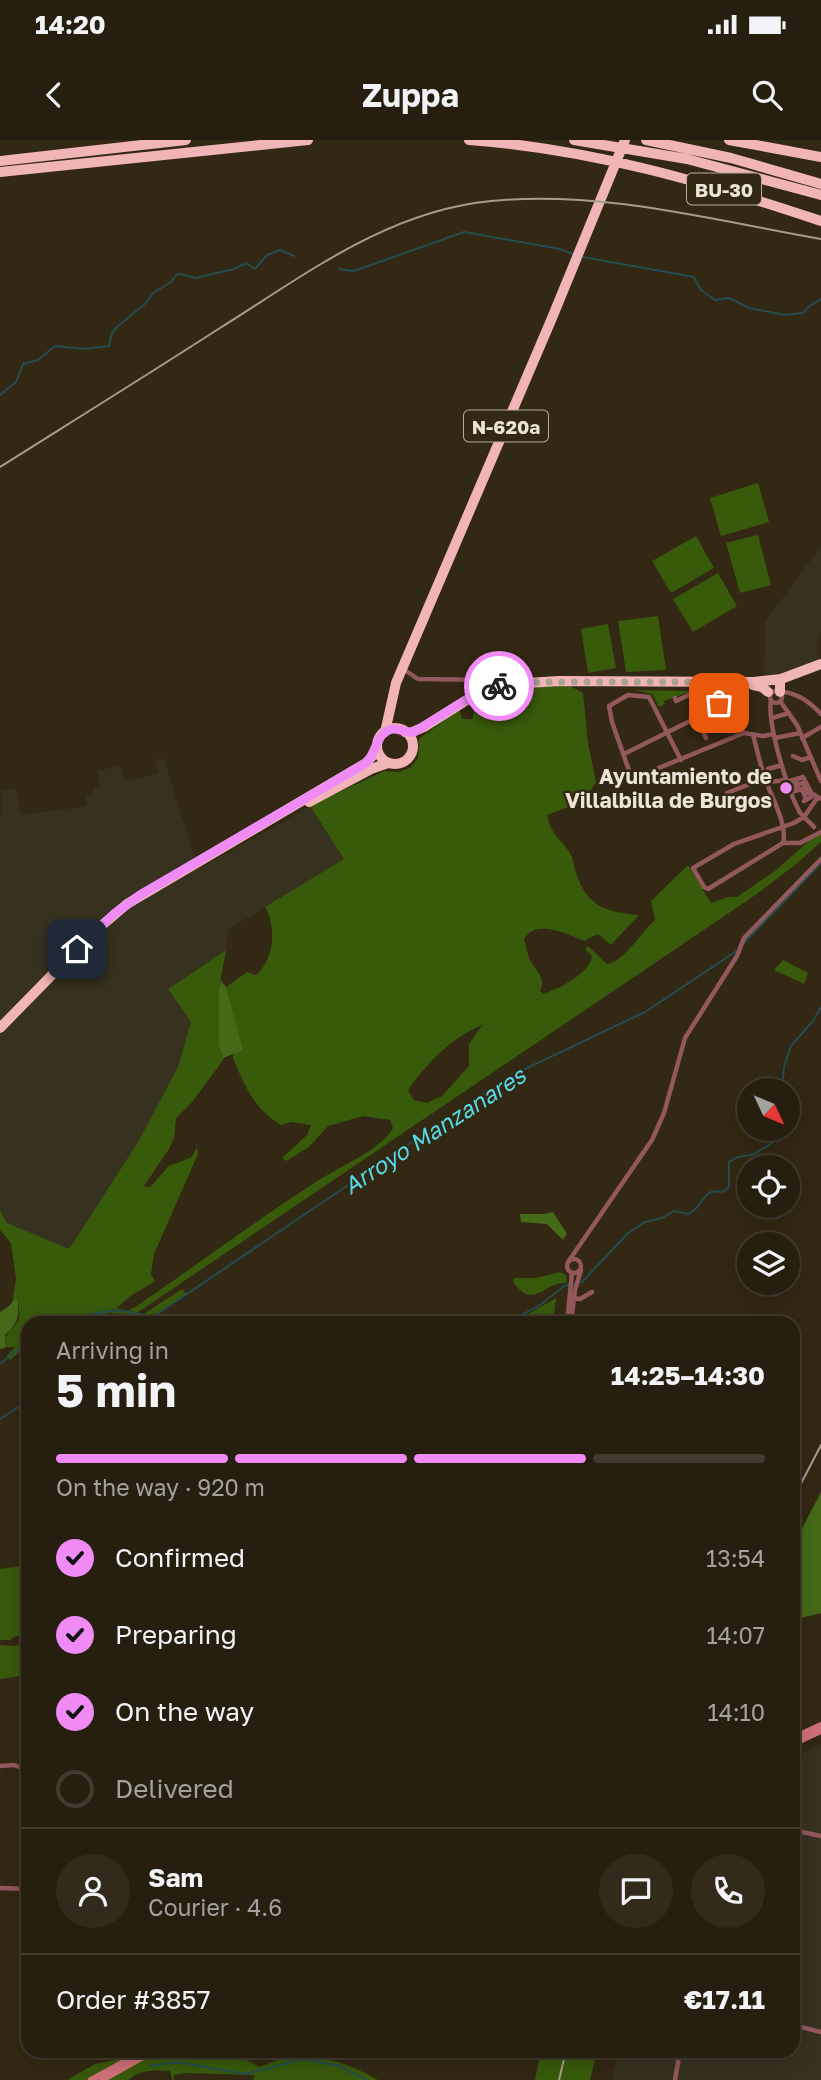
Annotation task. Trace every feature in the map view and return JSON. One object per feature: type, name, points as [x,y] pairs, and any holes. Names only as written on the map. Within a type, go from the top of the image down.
[{"type":"highway","points":[[0,161],[186,140]]},
{"type":"highway","points":[[0,172],[308,140]]},
{"type":"highway","name":"BU-30","points":[[469,140],[559,150],[625,162],[681,176],[821,221]]},
{"type":"highway","points":[[575,140],[624,145],[714,165],[821,195]]},
{"type":"highway","points":[[646,140],[731,158],[821,184]]},
{"type":"highway","name":"BU-30","points":[[729,140],[821,157]]},
{"type":"highway","name":"N-620a","points":[[384,732],[393,692],[624,145]]},
{"type":"highway","points":[[0,1023],[121,909],[366,763],[375,753],[384,732],[394,729],[410,733],[473,696],[511,684],[559,681],[695,686],[753,683],[796,675],[820,665]]},
{"type":"highway","points":[[776,693],[820,665]]},
{"type":"highway","points":[[776,693],[796,675]]},
{"type":"highway","points":[[753,683],[776,693]]},
{"type":"highway","points":[[388,712],[394,723],[410,738],[412,746]]},
{"type":"highway","points":[[377,746],[380,756],[388,762],[396,764],[405,761],[424,727]]},
{"type":"highway","points":[[255,829],[388,762]]},
{"type":"highway","points":[[0,1028],[31,995]]},
{"type":"street","points":[[403,668],[418,679],[499,680]]},
{"type":"street","points":[[675,698],[676,701],[695,686],[721,705],[744,733]]},
{"type":"street","points":[[776,693],[771,709],[782,765],[794,784],[804,817],[814,827]]},
{"type":"street","points":[[776,693],[818,767],[821,781]]},
{"type":"street","points":[[776,693],[810,702],[821,714]]},
{"type":"street","points":[[681,760],[649,697],[631,695],[609,706],[632,779],[681,760],[744,733],[801,736],[821,727]]},
{"type":"street","points":[[624,754],[721,705]]},
{"type":"street","points":[[772,718],[789,713]]},
{"type":"street","points":[[697,719],[706,738]]},
{"type":"street","points":[[752,734],[765,781],[783,829],[785,837],[783,843],[705,889],[693,868],[734,844],[783,829],[804,817],[818,796]]},
{"type":"street","points":[[770,757],[779,754]]},
{"type":"street","points":[[793,756],[802,760],[811,757]]},
{"type":"street","points":[[768,769],[782,765]]},
{"type":"street","points":[[727,793],[765,781],[794,784],[818,796]]},
{"type":"street","points":[[794,784],[802,789],[806,799],[804,801],[818,796]]},
{"type":"street","points":[[783,843],[800,843],[821,832]]},
{"type":"street","points":[[570,1316],[574,1298],[572,1273],[568,1269],[568,1262],[652,1140],[664,1112],[685,1038],[742,942],[821,859]]},
{"type":"street","points":[[570,1316],[573,1289],[581,1270],[578,1248]]},
{"type":"street","points":[[568,1262],[579,1260]]},
{"type":"street","points":[[572,1273],[581,1270]]},
{"type":"street","points":[[574,1298],[580,1299],[592,1292]]},
{"type":"street","points":[[800,1735],[821,1725]]},
{"type":"street","points":[[800,1741],[821,1731]]},
{"type":"street","points":[[0,1766],[21,1768]]},
{"type":"street","points":[[800,1832],[821,1836]]},
{"type":"street","points":[[0,1888],[21,1889]]},
{"type":"street","points":[[800,2027],[821,2032]]},
{"type":"street","points":[[91,2080],[131,2058]]},
{"type":"street","points":[[102,2080],[141,2058]]},
{"type":"street","points":[[674,2080],[679,2058]]},
{"type":"shaded area","points":[[821,546],[821,632],[817,648],[820,661],[764,678],[765,622]]},
{"type":"shaded area","points":[[155,759],[164,759],[193,853],[202,867],[310,806],[345,859],[229,929],[226,950],[168,989],[191,1022],[178,1067],[138,1142],[68,1250],[7,1223],[0,1210],[0,791],[16,788],[21,815],[87,806],[86,796],[94,795],[93,788],[100,785],[98,771],[120,765],[126,782],[158,773]]},
{"type":"shaded area","points":[[821,1744],[821,2080],[613,2080],[617,2058],[800,2058],[800,1754]]},
{"type":"green space","points":[[758,483],[769,522],[721,536],[710,498]]},
{"type":"green space","points":[[758,535],[771,585],[740,593],[726,543]]},
{"type":"green space","points":[[696,536],[714,568],[671,593],[652,561]]},
{"type":"green space","points":[[718,573],[737,606],[693,632],[673,599]]},
{"type":"green space","points":[[658,616],[666,670],[626,672],[618,621]]},
{"type":"green space","points":[[608,624],[616,668],[588,673],[581,629]]},
{"type":"green space","points":[[570,686],[583,693],[588,743],[596,782],[584,801],[547,815],[549,823],[569,851],[581,884],[592,900],[617,912],[639,915],[611,945],[598,934],[584,941],[552,930],[535,930],[529,933],[524,940],[529,958],[541,978],[540,990],[543,994],[565,984],[586,968],[592,956],[585,949],[588,946],[607,964],[619,958],[655,920],[651,901],[688,865],[711,903],[737,897],[775,871],[821,833],[821,842],[754,896],[132,1316],[109,1313],[97,1316],[21,1316],[21,1350],[10,1360],[7,1356],[15,1347],[7,1347],[5,1342],[19,1318],[19,1310],[18,1301],[12,1304],[16,1279],[11,1243],[0,1230],[0,1210],[7,1223],[69,1249],[138,1142],[178,1067],[191,1022],[168,989],[226,950],[219,988],[219,1048],[224,1059],[192,1102],[176,1118],[174,1138],[169,1149],[144,1186],[150,1187],[169,1166],[192,1157],[197,1147],[198,1154],[154,1254],[151,1274],[155,1281],[117,1308],[127,1311],[137,1306],[387,1136],[393,1128],[390,1120],[363,1116],[328,1126],[309,1147],[286,1161],[282,1158],[307,1135],[311,1125],[291,1122],[281,1125],[264,1112],[251,1096],[233,1058],[233,1052],[242,1050],[226,987],[247,972],[256,975],[267,961],[272,934],[265,907],[344,859],[310,806],[384,771],[398,772],[410,768],[418,758],[419,739],[459,709],[462,719],[473,719],[474,704],[498,693],[532,687]],"holes":[[[482,1025],[469,1044],[469,1066],[442,1096],[427,1103],[414,1100],[408,1090],[423,1070],[450,1044]]]},
{"type":"green space","points":[[634,690],[692,691],[664,701],[665,704],[659,707],[652,694]]},
{"type":"green space","points":[[783,960],[808,973],[804,984],[774,970]]},
{"type":"green space","points":[[221,980],[226,987],[243,1050],[223,1058],[219,1047]]},
{"type":"green space","points":[[553,1212],[567,1234],[563,1240],[547,1224],[521,1222],[520,1214]]},
{"type":"green space","points":[[560,1272],[566,1275],[567,1283],[559,1283],[534,1295],[521,1291],[513,1282],[514,1278],[536,1278]]},
{"type":"green space","points":[[182,1289],[186,1294],[153,1316],[141,1316]]},
{"type":"green space","points":[[556,1298],[554,1316],[525,1316]]},
{"type":"green space","points":[[14,1300],[18,1301],[17,1320],[5,1335],[7,1347],[0,1349],[0,1312]]},
{"type":"green space","points":[[821,1492],[821,1613],[800,1618],[800,1532]]},
{"type":"green space","points":[[21,1566],[21,1635],[11,1640],[0,1640],[0,1569]]},
{"type":"green space","points":[[21,1644],[21,1676],[0,1679],[0,1645]]},
{"type":"green space","points":[[243,2058],[259,2067],[287,2058],[325,2058],[348,2065],[378,2080],[253,2080],[253,2075],[185,2073],[174,2075],[172,2080],[170,2071],[159,2070],[143,2072],[128,2080],[67,2080],[95,2064],[116,2060]]},
{"type":"green space","points":[[540,2058],[595,2058],[590,2080],[535,2080]]},
{"type":"waterway","points":[[339,269],[354,271],[464,232],[560,249],[573,254]]},
{"type":"waterway","points":[[0,395],[16,382],[23,364],[38,360],[55,346],[85,349],[109,346],[112,333],[117,327],[176,275],[195,278],[234,269],[246,263],[255,269],[267,255],[280,250],[294,256]]},
{"type":"waterway","points":[[583,257],[694,277],[701,290],[715,300],[729,298],[749,308],[784,315],[803,313],[821,299]]},
{"type":"waterway","name":"Arroyo Manzanares","points":[[744,943],[821,863]]},
{"type":"waterway","name":"Arroyo Manzanares","points":[[154,1316],[508,1077],[645,1012],[738,950]]},
{"type":"waterway","points":[[783,1078],[791,1046],[813,1021],[821,1007]]},
{"type":"waterway","points":[[519,1316],[539,1306],[564,1286],[582,1282],[628,1233],[645,1222],[662,1218],[674,1211],[689,1214],[707,1194],[723,1192],[729,1187],[729,1162],[738,1157],[752,1155],[772,1141]]},
{"type":"waterway","points":[[87,1316],[117,1310],[153,1316]]},
{"type":"waterway","points":[[0,1364],[21,1347]]},
{"type":"waterway","name":"Arroyo Manzanares","points":[[0,1419],[21,1406]]},
{"type":"waterway","points":[[150,2066],[177,2062],[245,2074],[304,2059],[339,2066],[366,2080]]},
{"type":"railway","points":[[0,467],[348,248],[417,218],[453,207],[491,201],[533,199],[615,203],[821,239]]},
{"type":"railway","points":[[800,1486],[821,1445]]},
{"type":"railway","points":[[559,2080],[564,2058]]},
{"type":"way so far","points":[[499,686],[534,682],[691,682],[696,689],[710,699],[720,701],[719,703]]},
{"type":"place","name":"Ayuntamiento de Villalbilla de Burgos","points":[[786,788]]},
{"type":"route","points":[[77,949],[114,914],[140,895],[366,763],[375,753],[378,740],[384,732],[399,729],[408,733],[414,732],[464,701],[499,686]]}]
